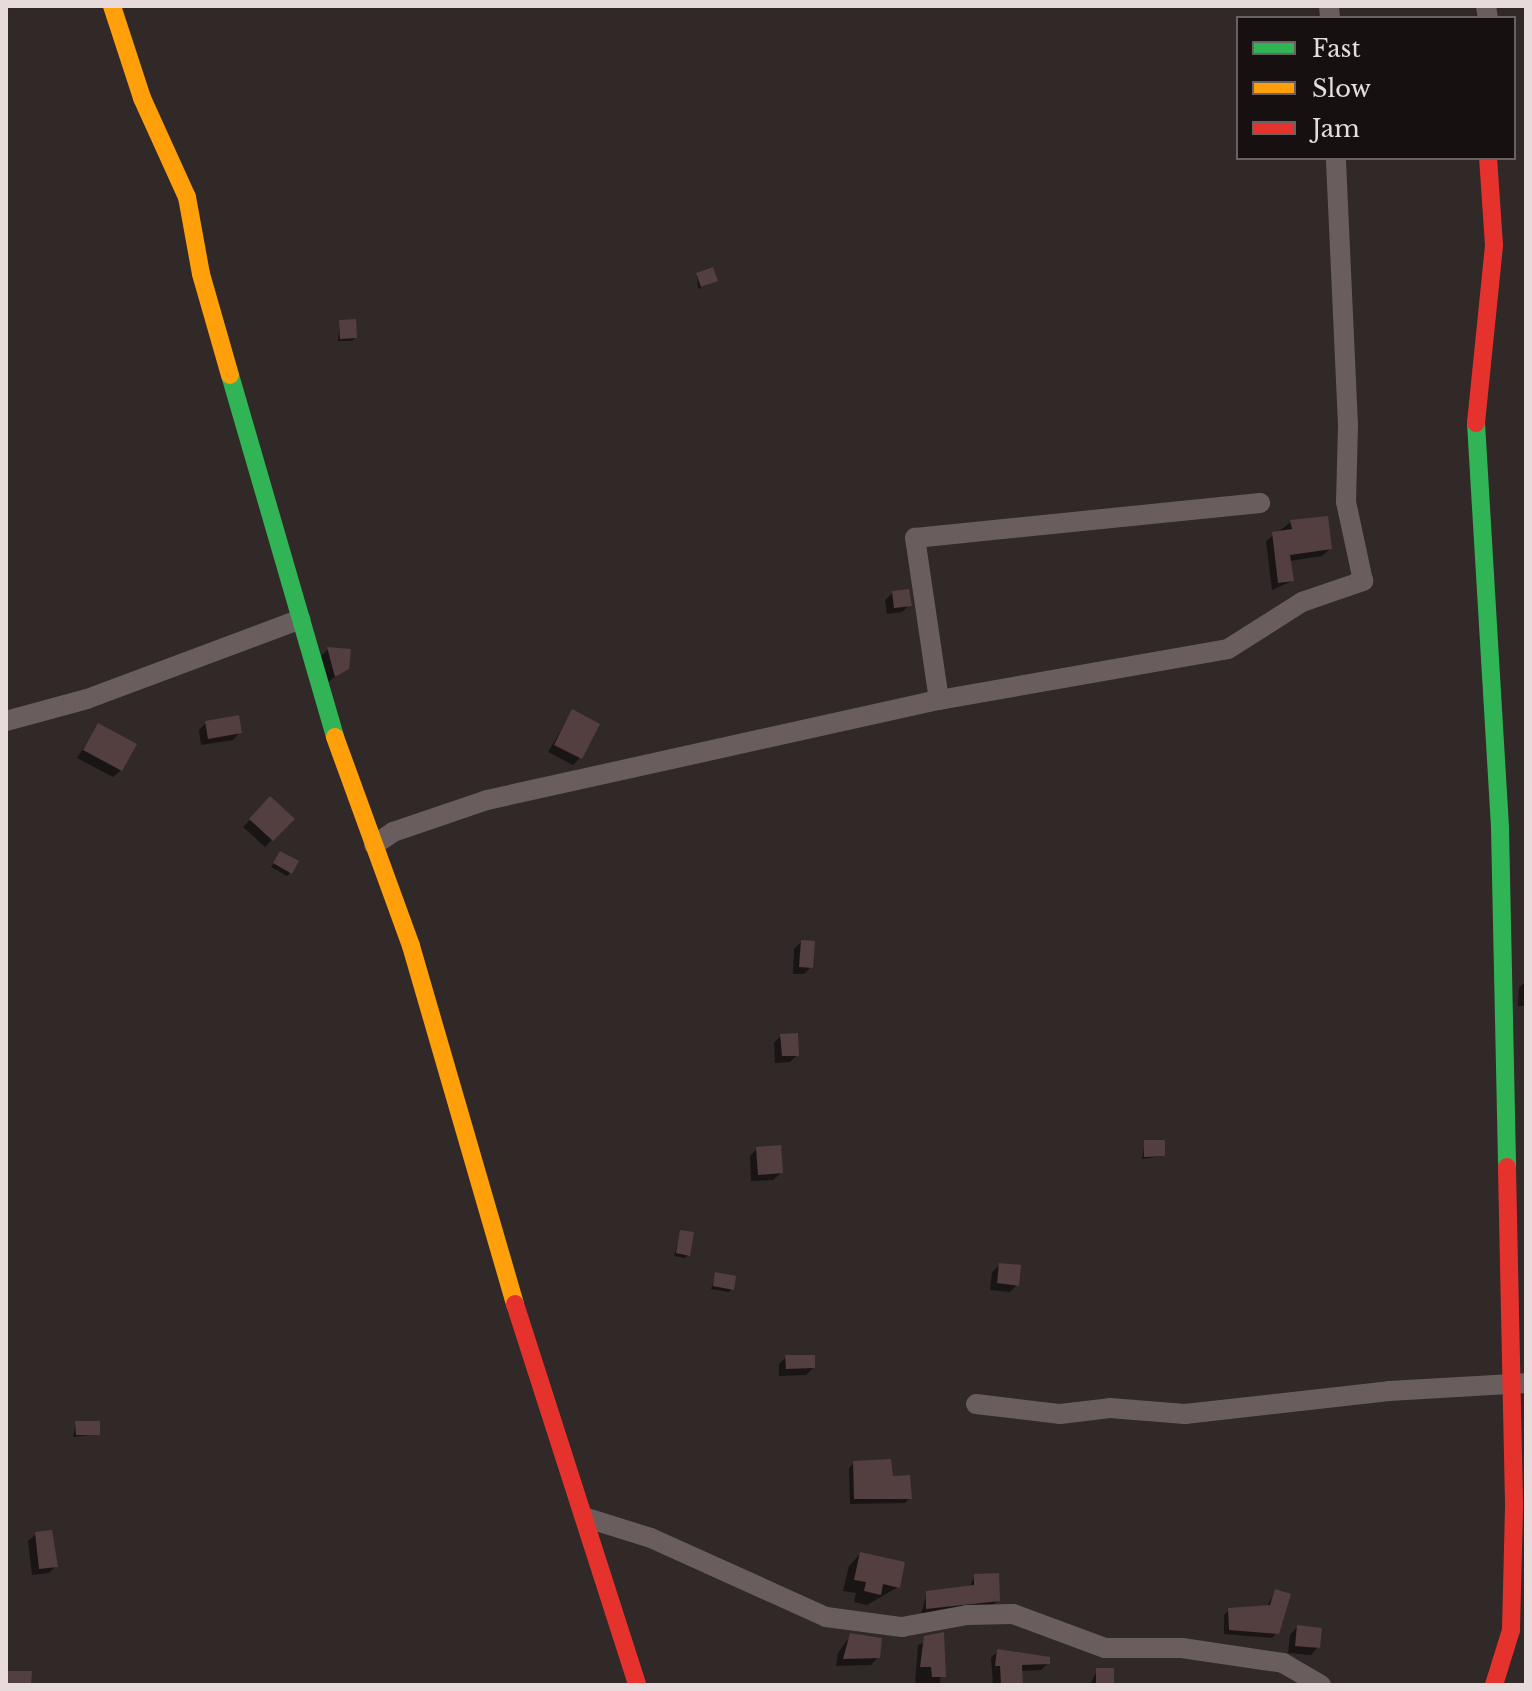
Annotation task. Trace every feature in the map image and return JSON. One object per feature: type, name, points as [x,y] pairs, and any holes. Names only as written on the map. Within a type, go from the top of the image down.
[{"type":"street","points":[[112,6],[142,98],[187,197],[201,274],[334,733],[411,946],[470,1163],[552,1427],[587,1518],[637,1685]]},
{"type":"street","points":[[374,845],[393,832],[487,800],[939,700],[1228,649],[1291,607],[1363,581],[1346,502],[1348,425],[1336,160]]},
{"type":"street","points":[[1488,160],[1494,245],[1476,425],[1500,828],[1517,1384],[1511,1630],[1494,1685]]},
{"type":"street","points":[[939,700],[915,538],[1260,503]]},
{"type":"street","points":[[6,721],[87,699],[301,619]]},
{"type":"street","points":[[976,1404],[1060,1414],[1110,1408],[1185,1414],[1270,1402],[1517,1384]]},
{"type":"street","points":[[587,1518],[665,1543],[826,1617],[902,1627],[967,1615],[1013,1614],[1105,1648],[1182,1648],[1283,1663],[1307,1673],[1321,1685]]},
{"type":"building","points":[[713,267],[718,281],[701,287],[696,273]]},
{"type":"building","points":[[356,319],[357,338],[340,339],[339,320]]},
{"type":"building","points":[[1328,516],[1332,549],[1290,555],[1294,581],[1278,583],[1272,532],[1292,529],[1290,520]]},
{"type":"building","points":[[909,589],[912,606],[894,608],[892,591]]},
{"type":"building","points":[[327,647],[351,649],[349,669],[335,677]]},
{"type":"building","points":[[572,709],[600,724],[582,759],[554,745]]},
{"type":"building","points":[[239,715],[242,733],[208,739],[205,721]]},
{"type":"building","points":[[98,723],[137,744],[122,771],[83,750]]},
{"type":"building","points":[[270,796],[295,819],[273,841],[249,819]]},
{"type":"building","points":[[280,851],[299,861],[292,874],[273,863]]},
{"type":"building","points":[[801,940],[815,941],[813,968],[799,967]]},
{"type":"building","points":[[798,1033],[799,1056],[782,1056],[780,1034]]},
{"type":"building","points":[[1144,1140],[1165,1140],[1165,1156],[1144,1157]]},
{"type":"building","points":[[781,1145],[783,1173],[758,1175],[756,1147]]},
{"type":"building","points":[[680,1230],[694,1232],[690,1256],[676,1253]]},
{"type":"building","points":[[999,1263],[1021,1265],[1019,1286],[997,1283]]},
{"type":"building","points":[[715,1272],[736,1276],[734,1290],[713,1286]]},
{"type":"building","points":[[785,1355],[815,1355],[815,1368],[786,1369]]},
{"type":"building","points":[[75,1421],[100,1421],[100,1435],[76,1435]]},
{"type":"building","points":[[891,1459],[893,1476],[910,1475],[912,1499],[854,1499],[853,1461]]},
{"type":"building","points":[[52,1530],[58,1567],[39,1569],[35,1532]]},
{"type":"building","points":[[860,1552],[905,1562],[900,1588],[883,1584],[881,1595],[864,1591],[866,1582],[854,1580]]},
{"type":"building","points":[[999,1573],[1000,1601],[926,1609],[926,1591],[974,1585],[974,1574]]},
{"type":"building","points":[[1275,1589],[1291,1594],[1279,1634],[1229,1630],[1228,1608],[1270,1605]]},
{"type":"building","points":[[1297,1625],[1322,1628],[1320,1648],[1295,1646]]},
{"type":"building","points":[[944,1632],[946,1677],[932,1677],[931,1667],[920,1667],[924,1636]]},
{"type":"building","points":[[850,1633],[882,1638],[880,1658],[843,1659]]},
{"type":"building","points":[[997,1649],[1050,1657],[1050,1664],[1022,1665],[1023,1685],[1001,1685],[1000,1666],[995,1666]]},
{"type":"building","points":[[1096,1668],[1114,1668],[1114,1685],[1096,1685]]},
{"type":"building","points":[[6,1671],[32,1671],[31,1685],[6,1685]]},
{"type":"traffic: fast","points":[[230,375],[335,737]]},
{"type":"traffic: fast","points":[[1476,423],[1500,828],[1507,1167]]},
{"type":"traffic: slow","points":[[112,6],[142,98],[187,197],[201,274],[230,375]]},
{"type":"traffic: slow","points":[[335,737],[411,946],[515,1304]]},
{"type":"traffic: jam","points":[[1476,423],[1494,245],[1488,160]]},
{"type":"traffic: jam","points":[[1494,1685],[1511,1630],[1514,1503],[1507,1167]]},
{"type":"traffic: jam","points":[[515,1304],[637,1685]]}]
